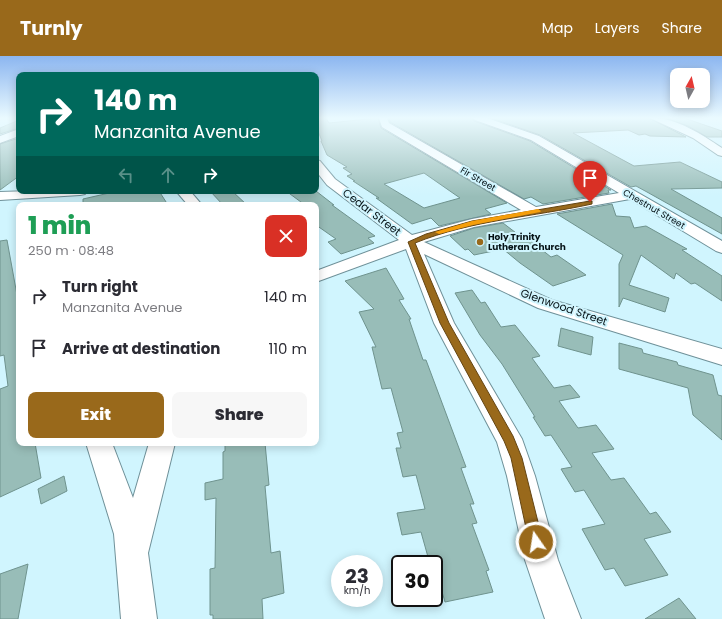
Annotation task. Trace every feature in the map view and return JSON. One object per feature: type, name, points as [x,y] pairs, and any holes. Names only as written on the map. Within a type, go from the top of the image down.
[{"type":"street","name":"Fir Street","points":[[418,144],[534,212]]},
{"type":"street","name":"Chestnut Street","points":[[545,144],[722,248]]},
{"type":"street","points":[[709,144],[722,153]]},
{"type":"street","name":"Cedar Street","points":[[319,167],[331,182],[412,242],[444,323],[505,433],[516,458],[536,542],[554,598],[563,619]]},
{"type":"street","points":[[0,196],[32,197],[56,194]]},
{"type":"street","points":[[186,194],[193,202]]},
{"type":"street","points":[[319,276],[428,235],[472,223],[632,195]]},
{"type":"street","name":"Glenwood Street","points":[[412,242],[545,304],[722,357]]},
{"type":"street","points":[[427,279],[443,270],[466,268]]},
{"type":"street","points":[[100,446],[130,534],[139,619]]},
{"type":"street","points":[[132,556],[161,446]]},
{"type":"building","points":[[0,144],[16,144],[16,178],[0,190]]},
{"type":"building","points":[[322,144],[408,144],[507,203],[485,209],[491,214],[439,226],[431,218],[412,224],[376,198],[379,198],[353,181],[355,181],[347,176],[352,174],[343,168],[347,167],[327,155]],"holes":[[[424,173],[460,198],[424,208],[384,184]]]},
{"type":"building","points":[[429,144],[535,144],[611,190],[608,190],[609,193],[543,204],[531,197],[524,199]]},
{"type":"building","points":[[556,144],[594,144],[634,166],[680,162],[722,182],[722,188],[671,189],[722,218],[722,234],[636,186],[631,187]]},
{"type":"building","points":[[319,193],[334,205],[332,205],[375,236],[368,238],[374,243],[341,254],[328,242],[336,239],[319,227],[319,202],[301,202],[290,194]]},
{"type":"building","points":[[105,194],[161,194],[166,202],[83,202],[83,199]]},
{"type":"building","points":[[213,194],[235,194],[244,202],[220,202]]},
{"type":"building","points":[[612,204],[616,216],[630,217],[634,228],[646,226],[687,249],[682,250],[722,276],[722,301],[695,283],[691,284],[676,273],[674,279],[641,255],[629,285],[669,298],[665,312],[623,298],[619,307],[619,264],[623,255],[557,214]]},
{"type":"building","points":[[503,223],[524,239],[527,238],[551,257],[557,255],[586,275],[553,286],[503,249],[474,255],[468,249],[465,250],[450,236],[474,228]]},
{"type":"building","points":[[7,240],[16,290],[16,446],[36,446],[41,478],[0,497],[0,389],[8,386],[4,355],[0,356],[0,241]]},
{"type":"building","points":[[386,268],[404,299],[399,300],[411,319],[409,319],[423,360],[426,360],[466,467],[461,468],[474,504],[470,504],[477,523],[472,524],[489,570],[486,571],[493,592],[445,602],[443,595],[443,555],[427,555],[421,532],[402,535],[397,513],[425,509],[416,475],[403,477],[396,448],[401,448],[397,433],[403,432],[391,388],[382,389],[372,347],[376,347],[359,312],[374,309],[345,281]]},
{"type":"building","points":[[472,290],[481,303],[485,302],[501,327],[515,325],[540,356],[532,358],[554,388],[570,385],[580,397],[559,401],[578,428],[596,425],[614,449],[592,453],[611,480],[624,478],[650,514],[656,512],[671,532],[644,539],[668,575],[625,586],[614,568],[605,570],[582,529],[605,524],[584,490],[575,492],[561,469],[572,467],[551,435],[545,436],[502,364],[480,335],[455,293]]},
{"type":"building","points":[[561,328],[593,337],[591,355],[558,346]]},
{"type":"building","points":[[619,343],[642,349],[643,353],[677,362],[678,365],[713,375],[718,395],[722,396],[722,440],[693,415],[688,388],[619,369]]},
{"type":"building","points":[[225,446],[265,446],[269,485],[265,486],[271,553],[280,551],[284,593],[262,599],[263,619],[213,619],[213,615],[210,615],[210,569],[215,568],[216,498],[205,500],[205,483],[223,479],[223,452],[225,451]]},
{"type":"building","points":[[64,476],[67,491],[41,504],[38,489]]},
{"type":"building","points":[[28,564],[18,619],[0,619],[0,574]]},
{"type":"building","points":[[679,598],[696,619],[645,619]]},
{"type":"slow traffic","points":[[439,232],[472,223],[538,211]]},
{"type":"place","name":"Holy Trinity Lutheran Church","points":[[480,242]]},
{"type":"route","points":[[536,542],[516,458],[508,439],[444,323],[412,242],[428,235],[472,223],[590,202]]}]
